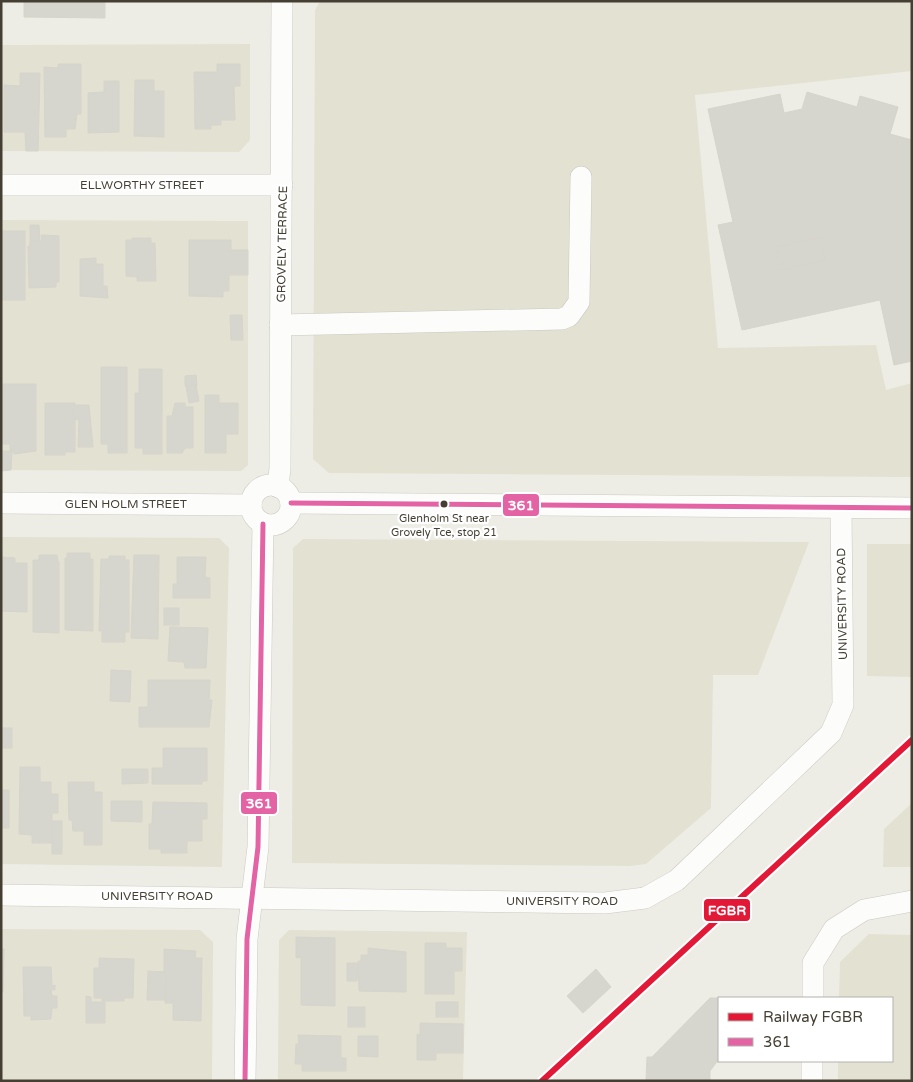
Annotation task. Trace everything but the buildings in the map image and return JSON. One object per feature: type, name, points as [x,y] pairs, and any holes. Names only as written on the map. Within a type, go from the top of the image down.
[{"type":"street","name":"GROVELY TERRACE","points":[[278,487],[280,468],[282,1]]},
{"type":"street","points":[[280,324],[562,319],[569,316],[579,302],[581,177]]},
{"type":"street","name":"ELLWORTHY STREET","points":[[1,185],[282,185]]},
{"type":"street","points":[[261,487],[278,487],[286,492],[291,504],[291,510],[284,521],[272,526],[263,524],[255,518],[250,504],[252,498],[261,487]]},
{"type":"street","name":"GLEN HOLM STREET","points":[[1,503],[250,504]]},
{"type":"street","points":[[291,504],[912,508]]},
{"type":"street","name":"UNIVERSITY ROAD","points":[[1,895],[605,903],[645,898],[677,880],[831,733],[843,705],[841,508]]},
{"type":"street","points":[[245,1081],[247,939],[258,847],[263,524]]},
{"type":"street","points":[[812,997],[813,963],[834,929],[864,910],[912,901]]},
{"type":"street","points":[[812,1062],[812,1081]]},
{"type":"shaded area","points":[[320,1],[912,1],[912,71],[695,95],[718,348],[876,345],[886,390],[912,383],[912,477],[329,473],[313,459],[315,10]]},
{"type":"shaded area","points":[[250,44],[250,140],[239,152],[1,151],[1,45]]},
{"type":"shaded area","points":[[1,220],[248,221],[248,465],[241,471],[1,470]]},
{"type":"shaded area","points":[[1,537],[219,538],[229,548],[222,867],[1,864]]},
{"type":"shaded area","points":[[303,539],[809,542],[758,675],[713,675],[711,808],[646,864],[630,866],[292,863],[293,548]]},
{"type":"shaded area","points":[[867,544],[912,544],[912,677],[867,676]]},
{"type":"shaded area","points":[[912,803],[912,867],[883,867],[884,829]]},
{"type":"shaded area","points":[[1,929],[200,930],[213,942],[212,1081],[1,1081]]},
{"type":"shaded area","points":[[289,930],[467,932],[463,1081],[278,1081],[279,940]]},
{"type":"shaded area","points":[[869,934],[912,935],[912,1081],[838,1081],[838,1062],[893,1062],[893,997],[839,997],[840,962]]},
{"type":"rail line","name":"FGBR","points":[[542,1081],[912,740]]},
{"type":"transit line","name":"361","points":[[291,503],[912,508]]},
{"type":"transit line","name":"361","points":[[245,1081],[247,939],[258,847],[263,524]]},
{"type":"place","name":"Glenholm St near Grovely Tce, stop 21","points":[[444,504]]}]
